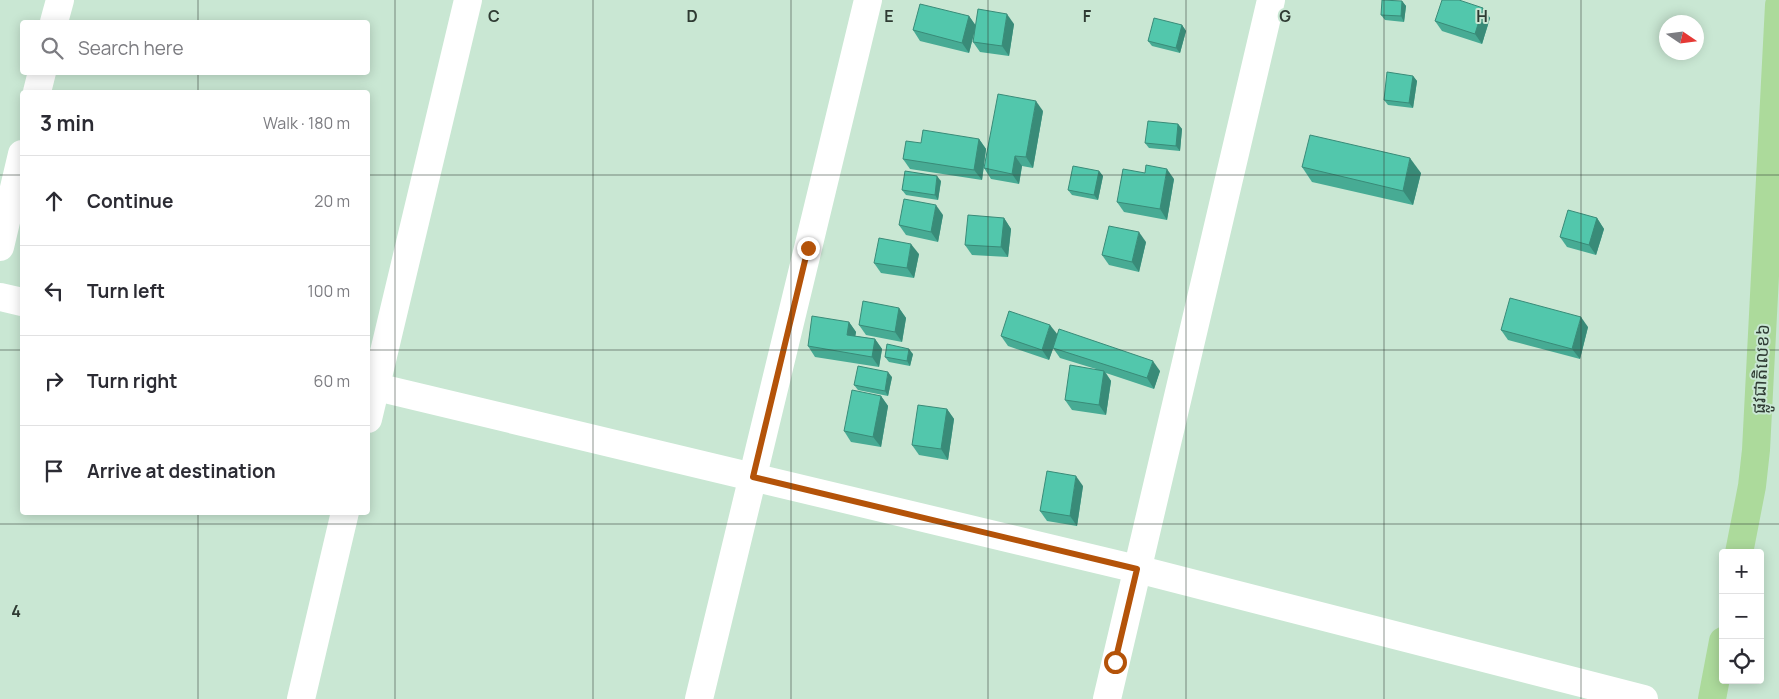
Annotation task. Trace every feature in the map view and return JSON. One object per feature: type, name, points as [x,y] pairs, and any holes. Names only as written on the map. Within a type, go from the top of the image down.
[{"type":"highway","name":"ផ្លូវជាតិលេខ៦","points":[[1740,549],[1752,486],[1756,450],[1779,5]]},
{"type":"highway","points":[[1712,699],[1719,662]]},
{"type":"street","points":[[55,20],[60,0]]},
{"type":"street","points":[[468,0],[371,386],[1137,569],[1644,699]]},
{"type":"street","points":[[699,699],[868,0]]},
{"type":"street","points":[[1107,699],[1271,0]]},
{"type":"street","points":[[38,90],[41,75]]},
{"type":"street","points":[[0,246],[20,162]]},
{"type":"street","points":[[0,297],[20,302]]},
{"type":"street","points":[[301,699],[344,515]]},
{"type":"building","points":[[1382,0],[1402,1],[1401,16],[1381,15]]},
{"type":"building","points":[[1442,0],[1459,0],[1483,8],[1475,34],[1435,21]]},
{"type":"building","points":[[920,4],[969,16],[962,43],[913,30]]},
{"type":"building","points":[[978,9],[1007,14],[1002,46],[973,42]]},
{"type":"building","points":[[1154,18],[1182,25],[1176,48],[1148,41]]},
{"type":"building","points":[[1387,72],[1413,76],[1409,103],[1384,100]]},
{"type":"building","points":[[998,94],[1036,101],[1026,157],[1015,156],[1012,174],[984,168]]},
{"type":"building","points":[[1148,121],[1178,124],[1176,146],[1145,143]]},
{"type":"building","points":[[923,130],[979,139],[974,170],[903,159],[906,141],[921,143]]},
{"type":"building","points":[[1310,135],[1410,158],[1403,191],[1302,167]]},
{"type":"building","points":[[1146,165],[1167,169],[1160,209],[1117,202],[1123,169],[1145,173]]},
{"type":"building","points":[[1073,166],[1099,171],[1094,195],[1068,190]]},
{"type":"building","points":[[905,171],[937,176],[935,195],[902,190]]},
{"type":"building","points":[[904,199],[936,205],[931,232],[899,225]]},
{"type":"building","points":[[1568,210],[1597,218],[1589,245],[1560,237]]},
{"type":"building","points":[[968,215],[1004,218],[1001,247],[965,245]]},
{"type":"building","points":[[1109,226],[1139,232],[1132,262],[1102,255]]},
{"type":"building","points":[[879,238],[911,244],[907,268],[874,263]]},
{"type":"building","points":[[1510,298],[1581,317],[1572,349],[1501,330]]},
{"type":"building","points":[[863,301],[899,308],[895,332],[859,325]]},
{"type":"building","points":[[1009,311],[1050,325],[1042,350],[1001,336]]},
{"type":"building","points":[[812,316],[849,322],[847,335],[875,339],[872,357],[808,346]]},
{"type":"building","points":[[1059,329],[1153,361],[1147,378],[1053,348]]},
{"type":"building","points":[[887,344],[909,349],[907,361],[885,357]]},
{"type":"building","points":[[1070,365],[1104,371],[1099,405],[1065,400]]},
{"type":"building","points":[[858,366],[888,372],[885,391],[854,385]]},
{"type":"building","points":[[852,390],[881,396],[873,437],[844,431]]},
{"type":"building","points":[[918,405],[947,409],[941,449],[912,445]]},
{"type":"building","points":[[1047,471],[1076,476],[1070,516],[1040,511]]},
{"type":"route","points":[[808,248],[753,477],[1137,569],[1115,662]]}]
